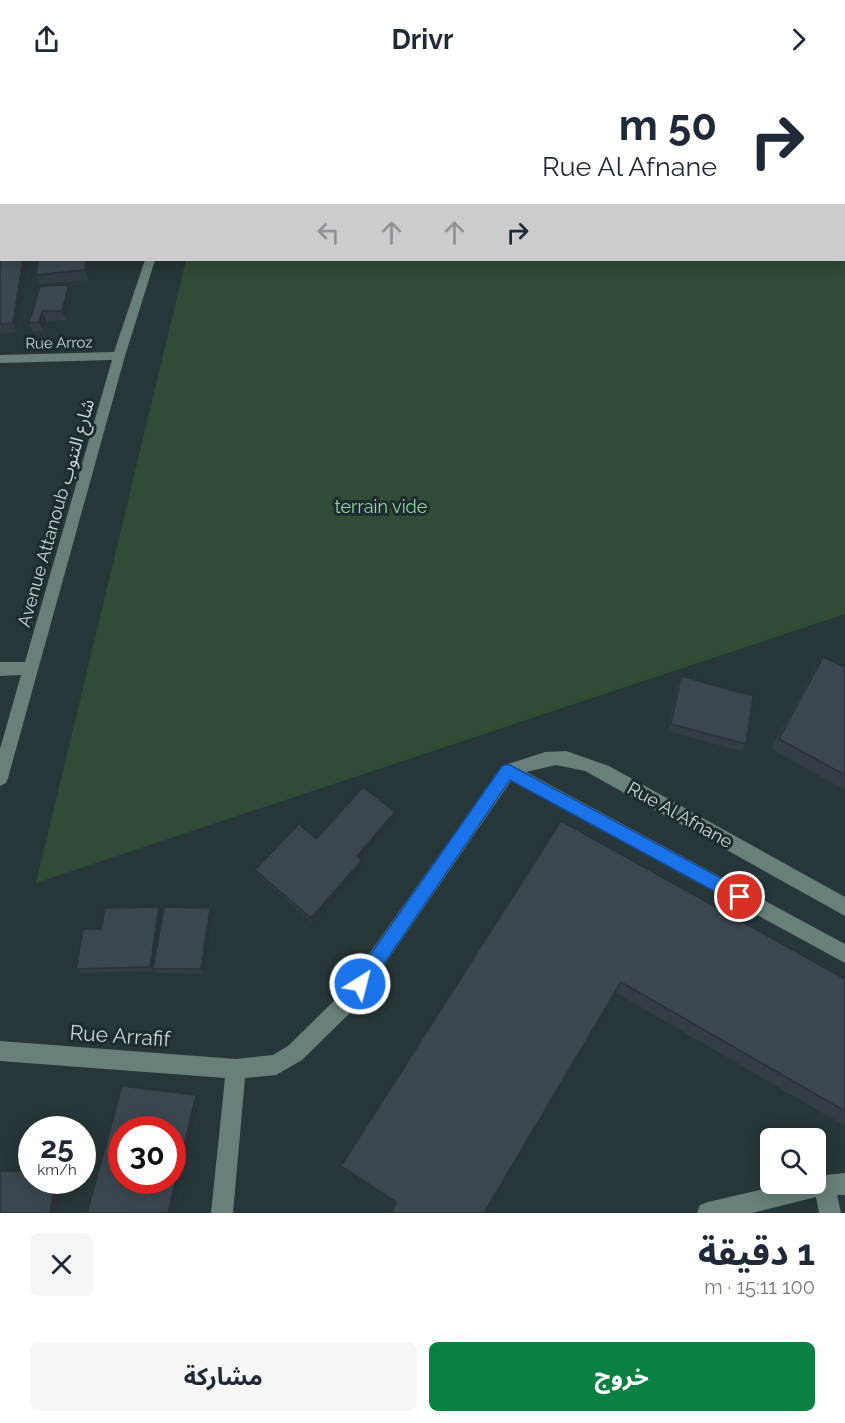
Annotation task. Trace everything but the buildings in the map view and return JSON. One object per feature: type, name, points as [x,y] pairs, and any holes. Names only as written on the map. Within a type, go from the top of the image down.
[{"type":"street","name":"Avenue Attanoub شارع التنوب","points":[[0,778],[120,356],[150,261]]},
{"type":"street","name":"Rue Arroz","points":[[0,359],[120,356]]},
{"type":"street","points":[[0,669],[31,668]]},
{"type":"street","name":"Rue Al Afnane","points":[[508,771],[538,759],[555,757],[575,759],[603,771],[845,907]]},
{"type":"street","points":[[222,1213],[236,1069],[276,1065],[295,1053],[347,1002],[508,771],[845,954]]},
{"type":"street","name":"Rue Arrafif","points":[[0,1051],[236,1069]]},
{"type":"street","points":[[708,1213],[835,1184],[830,1213]]},
{"type":"green space","name":"terrain vide","points":[[186,261],[845,261],[845,614],[36,883]]},
{"type":"route","points":[[360,984],[508,771],[740,897]]}]
